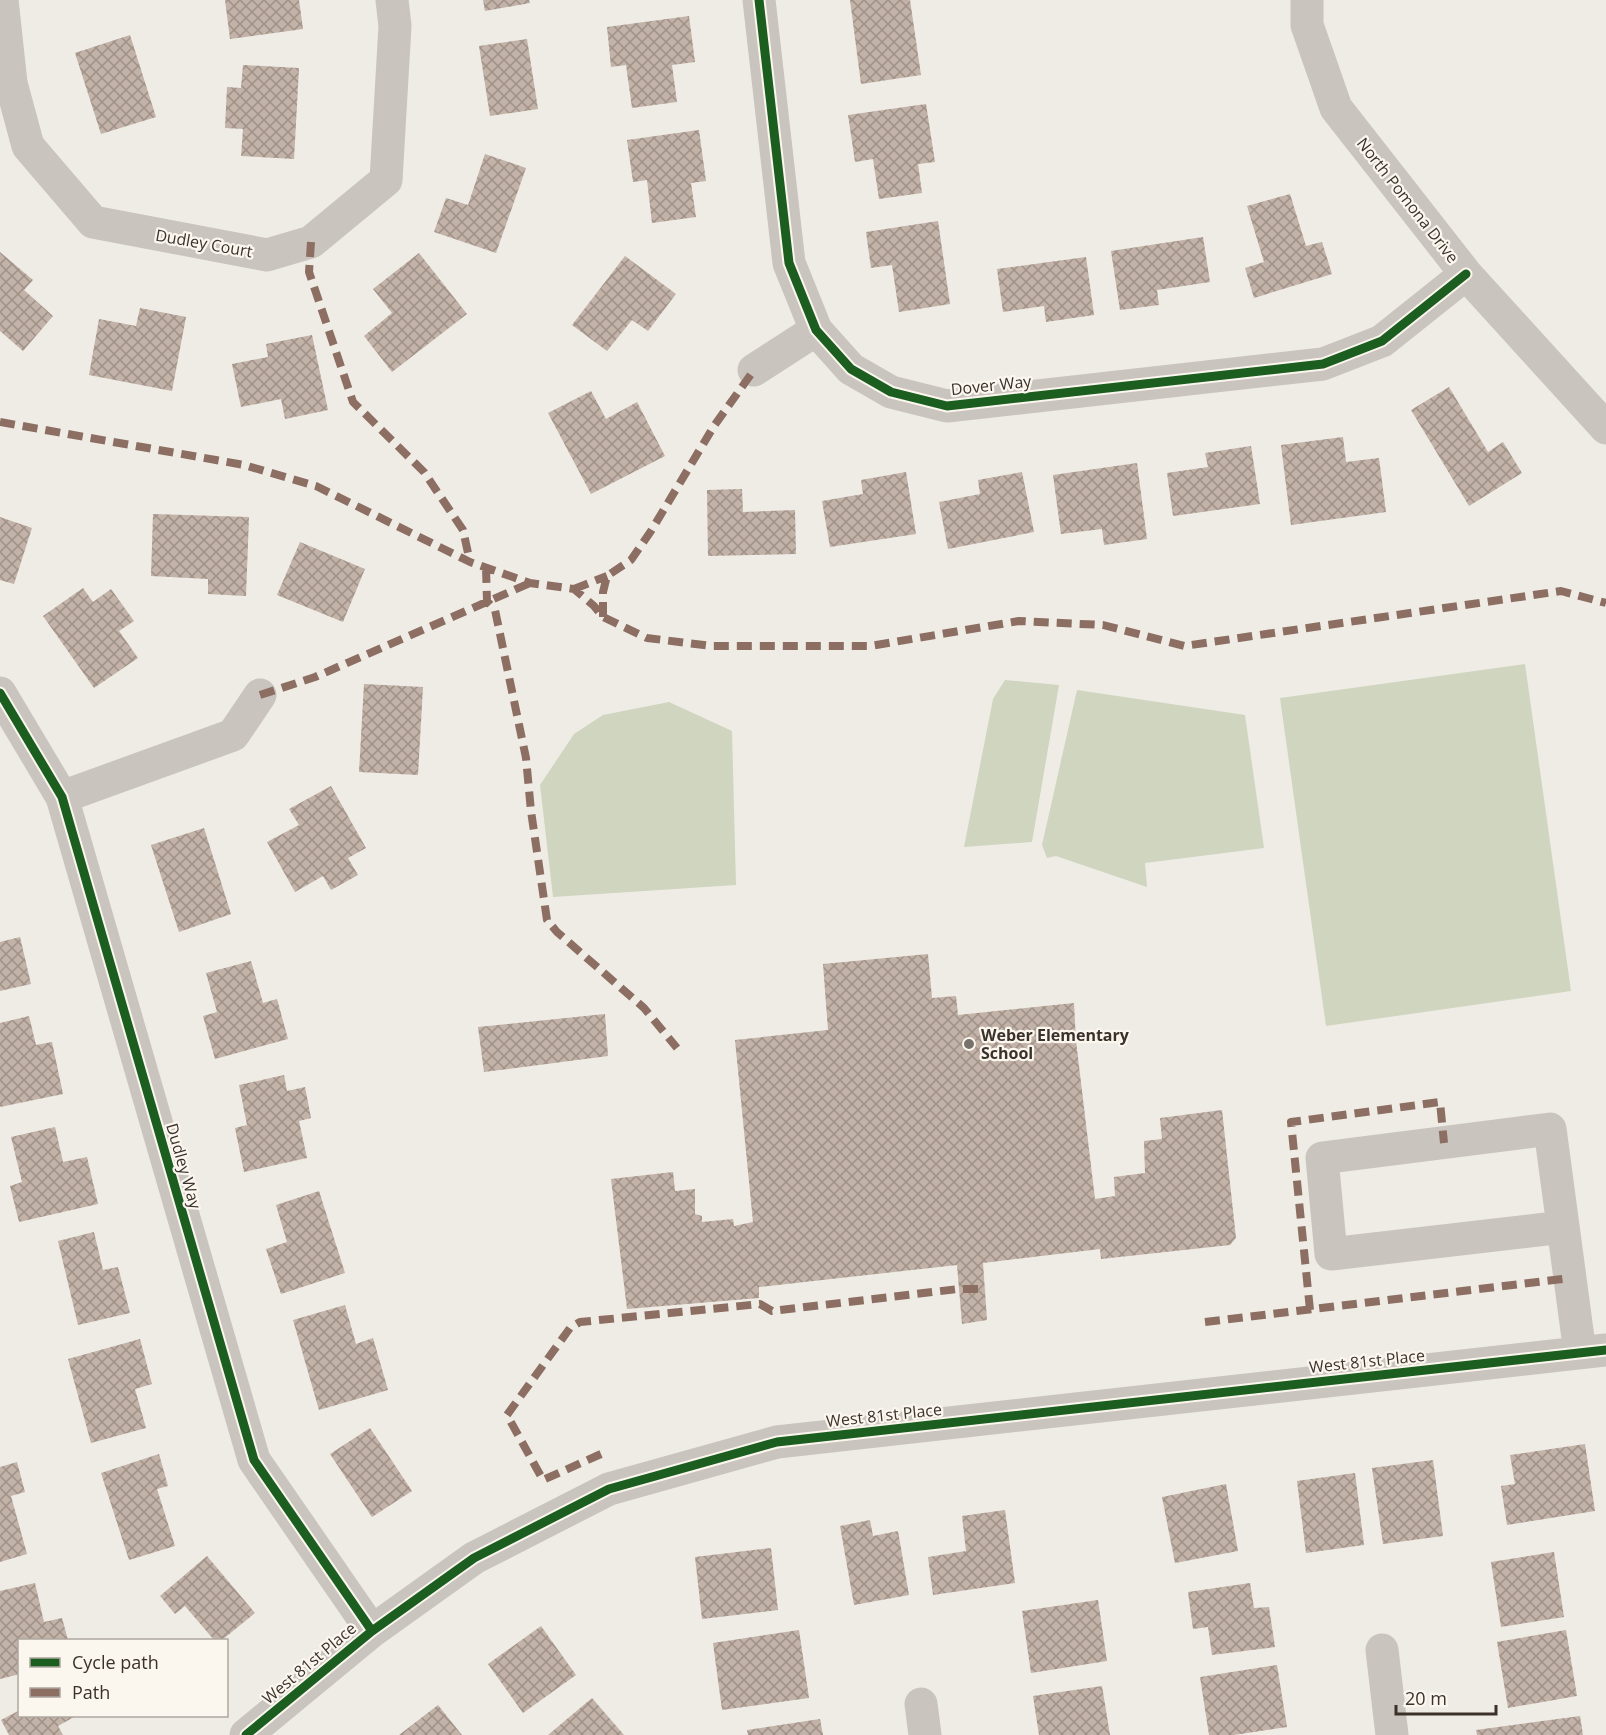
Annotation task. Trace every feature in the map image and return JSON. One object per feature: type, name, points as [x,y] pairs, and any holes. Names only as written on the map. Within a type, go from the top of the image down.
[{"type":"street","name":"Dudley Court","points":[[2,0],[11,83],[28,146],[93,222],[267,255],[311,242],[386,180],[393,13]]},
{"type":"street","name":"Dover Way","points":[[759,0],[789,264],[816,330],[851,369],[891,392],[946,406],[1323,364],[1382,341],[1466,274]]},
{"type":"street","name":"North Pomona Drive","points":[[1307,0],[1307,25],[1336,108],[1466,274],[1606,428]]},
{"type":"street","points":[[754,370],[816,330]]},
{"type":"street","name":"Dudley Way","points":[[0,693],[62,797],[254,1460],[372,1631]]},
{"type":"street","points":[[62,797],[233,735],[260,695]]},
{"type":"street","points":[[1563,1227],[1331,1254],[1322,1158],[1550,1129],[1563,1227],[1593,1351]]},
{"type":"street","name":"West 81st Place","points":[[246,1735],[372,1631],[474,1558],[609,1489],[777,1442],[1593,1351]]},
{"type":"street","points":[[1382,1650],[1392,1735]]},
{"type":"green space","points":[[1525,664],[1571,991],[1326,1026],[1280,698]]},
{"type":"green space","points":[[1005,680],[1059,685],[1032,842],[964,847],[993,699]]},
{"type":"green space","points":[[1077,690],[1245,715],[1264,848],[1145,863],[1147,887],[1056,856],[1047,858],[1042,845]]},
{"type":"green space","points":[[669,702],[732,731],[736,885],[553,897],[540,785],[574,734],[603,715]]},
{"type":"building","points":[[225,0],[299,0],[303,29],[230,39]]},
{"type":"building","points":[[483,0],[529,0],[530,3],[485,11]]},
{"type":"building","points":[[850,0],[910,0],[921,75],[861,84]]},
{"type":"building","points":[[689,16],[695,62],[672,65],[677,102],[632,108],[626,65],[611,67],[607,27]]},
{"type":"building","points":[[130,35],[156,117],[101,134],[75,53]]},
{"type":"building","points":[[527,39],[538,109],[490,116],[479,46]]},
{"type":"building","points":[[243,65],[299,68],[294,159],[241,156],[243,129],[225,128],[227,87],[241,88]]},
{"type":"building","points":[[926,104],[935,162],[918,164],[922,193],[879,199],[873,159],[855,162],[848,115]]},
{"type":"building","points":[[699,130],[706,181],[691,183],[696,217],[652,223],[647,180],[633,182],[627,140]]},
{"type":"building","points":[[485,154],[526,168],[496,253],[434,232],[446,198],[468,205]]},
{"type":"building","points":[[1290,194],[1306,246],[1322,242],[1332,274],[1254,298],[1245,268],[1264,262],[1247,206]]},
{"type":"building","points":[[938,221],[950,304],[899,312],[892,265],[871,268],[866,232]]},
{"type":"building","points":[[1203,237],[1210,282],[1157,290],[1159,305],[1120,310],[1111,251]]},
{"type":"building","points":[[0,252],[33,280],[24,290],[53,316],[23,351],[0,331]]},
{"type":"building","points":[[419,253],[467,314],[392,372],[364,336],[392,313],[373,289]]},
{"type":"building","points":[[625,256],[676,294],[648,331],[632,320],[607,351],[572,325]]},
{"type":"building","points":[[1086,257],[1094,315],[1046,322],[1044,306],[1003,312],[997,269]]},
{"type":"building","points":[[140,308],[186,317],[172,391],[89,375],[99,319],[136,326]]},
{"type":"building","points":[[312,335],[328,410],[285,419],[281,399],[241,407],[232,364],[268,357],[266,344]]},
{"type":"building","points":[[1449,387],[1488,452],[1503,442],[1522,473],[1469,506],[1411,410]]},
{"type":"building","points":[[591,391],[606,419],[637,402],[665,456],[591,494],[548,413]]},
{"type":"building","points":[[1343,437],[1346,462],[1379,458],[1386,512],[1291,525],[1281,445]]},
{"type":"building","points":[[1251,446],[1260,504],[1173,516],[1167,473],[1208,467],[1205,453]]},
{"type":"building","points":[[1137,463],[1147,539],[1104,545],[1102,529],[1061,534],[1053,475]]},
{"type":"building","points":[[906,472],[916,534],[830,547],[822,501],[863,494],[861,480]]},
{"type":"building","points":[[1022,472],[1034,532],[948,549],[939,502],[980,494],[978,480]]},
{"type":"building","points":[[742,489],[743,512],[795,510],[796,554],[708,556],[707,490]]},
{"type":"building","points":[[153,514],[249,517],[246,596],[208,594],[208,579],[151,576]]},
{"type":"building","points":[[0,517],[32,528],[14,584],[0,580]]},
{"type":"building","points":[[300,542],[365,569],[343,622],[277,595]]},
{"type":"building","points":[[83,588],[93,602],[111,589],[134,621],[119,631],[138,658],[94,688],[43,616]]},
{"type":"building","points":[[364,684],[423,687],[418,775],[359,772]]},
{"type":"building","points":[[331,786],[366,848],[348,858],[358,875],[331,890],[323,876],[295,892],[267,842],[299,825],[289,809]]},
{"type":"building","points":[[204,828],[231,914],[179,932],[151,845]]},
{"type":"building","points":[[20,937],[31,984],[0,991],[0,942]]},
{"type":"building","points":[[928,954],[932,998],[956,996],[958,1015],[1074,1003],[1076,1041],[1095,1199],[1115,1196],[1114,1177],[1145,1173],[1144,1141],[1162,1139],[1160,1118],[1222,1110],[1236,1238],[1230,1245],[1101,1259],[1100,1249],[983,1263],[987,1320],[962,1324],[957,1265],[759,1287],[759,1298],[627,1309],[611,1179],[673,1172],[675,1191],[695,1189],[695,1214],[702,1216],[702,1222],[733,1219],[734,1226],[753,1222],[735,1040],[828,1030],[823,964]]},
{"type":"building","points":[[251,961],[263,1003],[277,999],[288,1039],[215,1059],[203,1016],[217,1012],[206,973]]},
{"type":"building","points":[[605,1014],[608,1056],[484,1072],[478,1027]]},
{"type":"building","points":[[29,1016],[36,1045],[52,1042],[63,1094],[0,1107],[0,1023]]},
{"type":"building","points":[[284,1075],[287,1091],[305,1087],[311,1118],[299,1121],[307,1158],[244,1172],[235,1128],[247,1125],[239,1085]]},
{"type":"building","points":[[55,1127],[63,1162],[87,1157],[98,1204],[19,1222],[10,1186],[22,1182],[11,1137]]},
{"type":"building","points":[[319,1191],[345,1273],[281,1294],[266,1249],[287,1242],[276,1205]]},
{"type":"building","points":[[94,1232],[103,1270],[118,1267],[130,1313],[78,1325],[58,1241]]},
{"type":"building","points":[[345,1305],[356,1344],[373,1338],[388,1390],[319,1410],[293,1320]]},
{"type":"building","points":[[140,1339],[152,1384],[135,1389],[146,1428],[91,1443],[68,1359]]},
{"type":"building","points":[[370,1428],[412,1491],[372,1517],[330,1454]]},
{"type":"building","points":[[1585,1444],[1595,1511],[1507,1525],[1501,1486],[1515,1484],[1510,1455]]},
{"type":"building","points":[[159,1454],[168,1486],[157,1489],[175,1546],[129,1560],[101,1473]]},
{"type":"building","points":[[1433,1460],[1443,1536],[1383,1544],[1372,1468]]},
{"type":"building","points":[[17,1462],[25,1492],[11,1496],[27,1554],[0,1562],[0,1467]]},
{"type":"building","points":[[1355,1473],[1364,1545],[1306,1553],[1297,1481]]},
{"type":"building","points":[[1226,1484],[1238,1551],[1175,1563],[1162,1497]]},
{"type":"building","points":[[1005,1510],[1015,1583],[933,1595],[928,1557],[966,1551],[962,1516]]},
{"type":"building","points":[[870,1520],[873,1536],[898,1531],[909,1595],[854,1605],[840,1526]]},
{"type":"building","points":[[771,1548],[778,1610],[702,1619],[695,1557]]},
{"type":"building","points":[[1554,1552],[1564,1617],[1501,1627],[1491,1562]]},
{"type":"building","points":[[207,1556],[255,1613],[223,1639],[213,1639],[185,1606],[175,1614],[160,1596]]},
{"type":"building","points":[[35,1583],[44,1622],[62,1618],[68,1639],[18,1639],[18,1674],[0,1679],[0,1591]]},
{"type":"building","points":[[1250,1583],[1254,1608],[1269,1607],[1275,1647],[1212,1655],[1208,1627],[1193,1629],[1188,1592]]},
{"type":"building","points":[[1098,1600],[1107,1661],[1031,1673],[1022,1611]]},
{"type":"building","points":[[541,1626],[576,1675],[523,1713],[488,1664]]},
{"type":"building","points":[[799,1630],[809,1698],[722,1710],[713,1643]]},
{"type":"building","points":[[1566,1630],[1577,1696],[1508,1708],[1497,1642]]},
{"type":"building","points":[[1277,1665],[1287,1727],[1234,1735],[1209,1735],[1200,1677]]},
{"type":"building","points":[[1102,1686],[1110,1735],[1039,1735],[1033,1696]]},
{"type":"building","points":[[592,1698],[624,1735],[548,1735]]},
{"type":"building","points":[[438,1705],[462,1735],[399,1735]]},
{"type":"building","points":[[18,1711],[18,1717],[74,1717],[58,1726],[63,1735],[9,1735],[1,1720]]},
{"type":"building","points":[[1580,1716],[1583,1735],[1477,1735],[1476,1730]]},
{"type":"building","points":[[820,1719],[823,1735],[748,1735],[747,1730]]},
{"type":"marked path","points":[[311,242],[309,272],[353,402],[424,472],[463,530],[470,562]]},
{"type":"marked path","points":[[603,617],[603,592],[607,576],[631,560],[714,426],[754,370]]},
{"type":"marked path","points":[[0,422],[244,465],[316,486],[470,562],[530,583],[574,589],[603,617],[647,638],[712,646],[870,646],[1019,621],[1103,625],[1184,646],[1561,591],[1606,603]]},
{"type":"marked path","points":[[486,568],[487,601],[495,610],[526,758],[531,811],[547,920],[557,932],[644,1008],[677,1048]]},
{"type":"marked path","points":[[574,589],[607,576]]},
{"type":"marked path","points":[[260,695],[315,677],[530,583]]},
{"type":"marked path","points":[[1310,1310],[1291,1122],[1440,1102],[1444,1143]]},
{"type":"marked path","points":[[1205,1322],[1570,1278]]},
{"type":"marked path","points":[[601,1454],[543,1480],[507,1415],[570,1328],[580,1322],[760,1304],[772,1311],[958,1289],[986,1289]]},
{"type":"cycle path","points":[[759,0],[789,263],[816,330],[851,369],[891,392],[947,406],[1323,364],[1382,341],[1466,274]]},
{"type":"cycle path","points":[[0,693],[62,797],[254,1460],[372,1631]]},
{"type":"cycle path","points":[[246,1735],[372,1631],[474,1558],[609,1489],[777,1442],[1606,1350]]},
{"type":"place","name":"Weber Elementary School","points":[[969,1044]]}]
